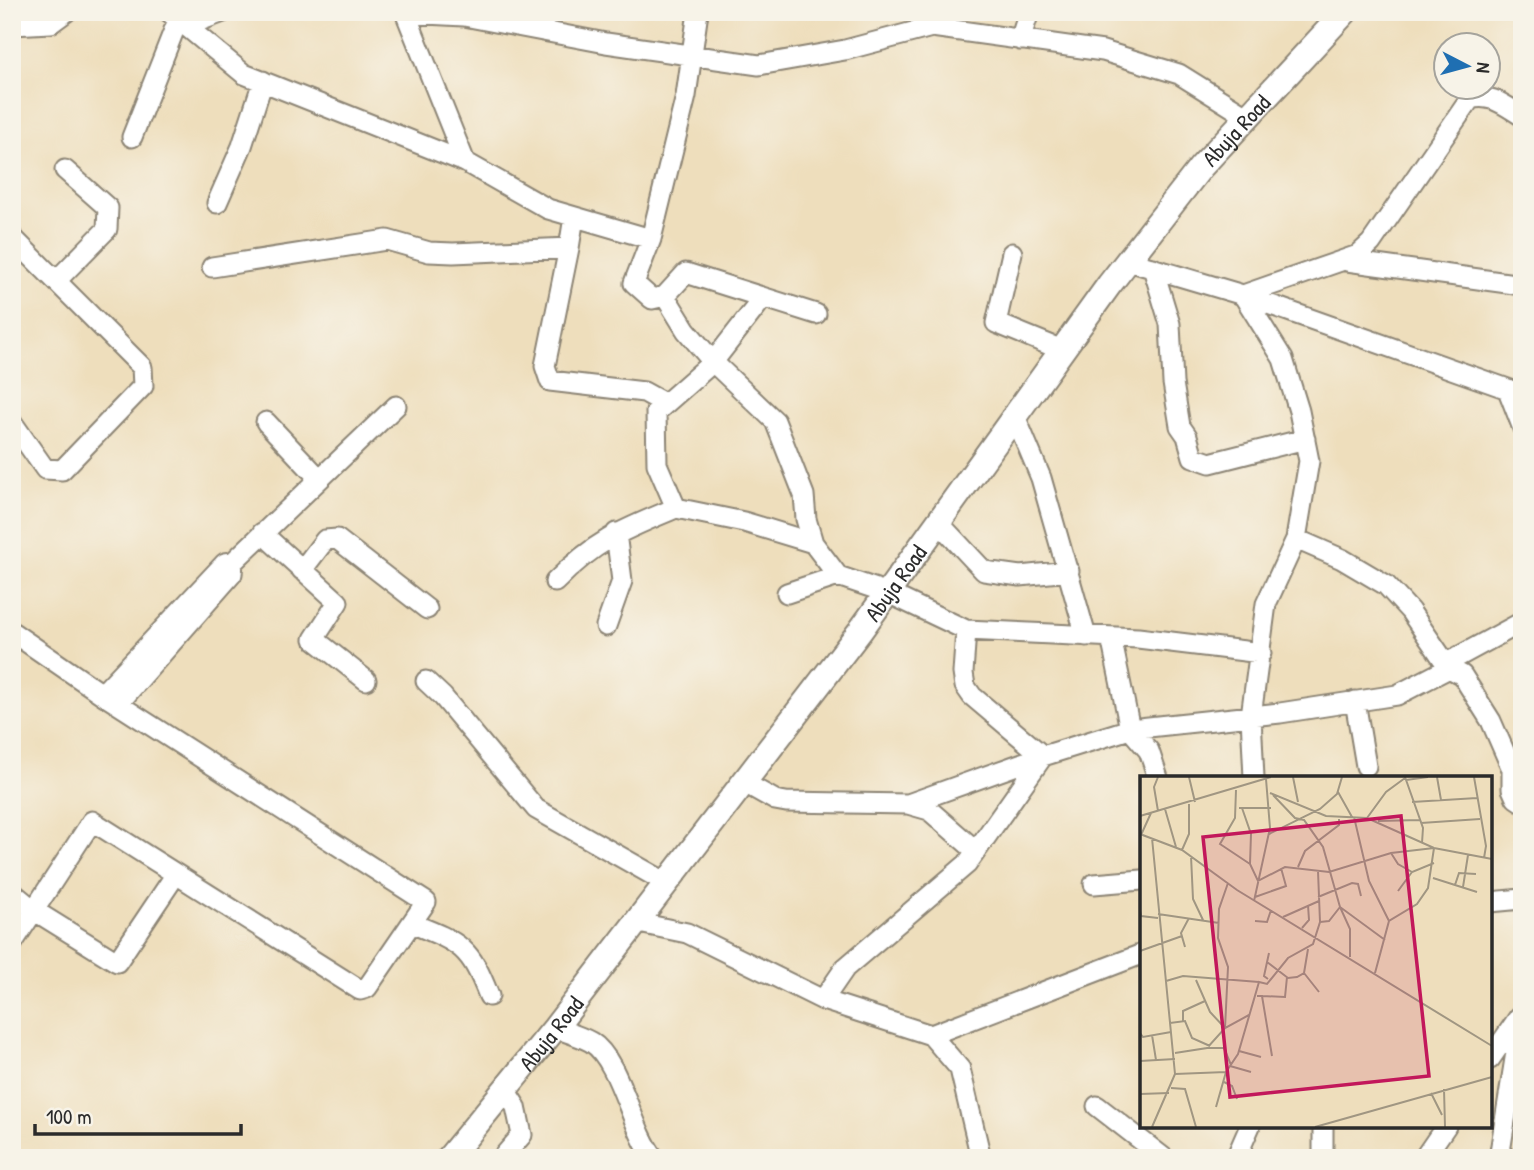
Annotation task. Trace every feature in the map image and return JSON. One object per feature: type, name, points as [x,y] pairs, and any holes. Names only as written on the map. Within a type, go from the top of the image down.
[{"type":"main road","name":"Abuja Road","points":[[449,1158],[503,1088],[555,1028],[888,593],[1062,350],[1201,167],[1345,12]]},
{"type":"street","points":[[12,25],[51,23],[66,12]]},
{"type":"street","points":[[178,20],[223,12]]},
{"type":"street","points":[[698,12],[694,55],[651,239],[634,283],[652,299],[665,296],[685,274],[816,314]]},
{"type":"street","points":[[1020,40],[1029,12]]},
{"type":"street","points":[[465,162],[406,13],[464,16],[606,43],[769,64],[845,50],[932,27],[1102,51],[1180,74],[1248,117]]},
{"type":"street","points":[[178,20],[244,74],[465,162],[548,209],[651,239]]},
{"type":"street","points":[[132,136],[178,20]]},
{"type":"street","points":[[217,203],[242,146],[262,81]]},
{"type":"street","points":[[1243,295],[1347,261],[1370,243],[1470,99],[1486,96],[1522,116]]},
{"type":"street","points":[[56,281],[107,229],[108,208],[65,170]]},
{"type":"street","points":[[574,217],[545,366],[550,381],[644,393],[664,403]]},
{"type":"street","points":[[12,237],[142,367],[143,386],[62,470],[46,469],[14,429]]},
{"type":"street","points":[[212,267],[387,240],[441,252],[569,248]]},
{"type":"street","points":[[1012,253],[996,323],[1062,350]]},
{"type":"street","points":[[1128,261],[1243,295],[1485,379],[1515,392],[1522,426]]},
{"type":"street","points":[[1347,261],[1522,285]]},
{"type":"street","points":[[1153,268],[1170,324],[1172,383],[1180,426],[1187,436],[1193,457],[1210,463],[1305,439]]},
{"type":"street","points":[[1243,295],[1283,359],[1309,461],[1296,539],[1266,604],[1251,716],[1254,776]]},
{"type":"street","points":[[665,296],[686,330],[713,362],[775,421],[804,495],[806,519],[813,543],[838,576],[888,593],[966,630],[1111,637],[1261,653]]},
{"type":"street","points":[[676,509],[657,464],[656,412],[713,362],[763,298]]},
{"type":"street","points":[[110,699],[232,574],[233,562],[396,405]]},
{"type":"street","points":[[1015,416],[1041,478],[1086,636]]},
{"type":"street","points":[[266,422],[314,473],[315,481]]},
{"type":"street","points":[[555,582],[582,554],[616,533],[676,509],[744,522],[813,543]]},
{"type":"street","points":[[939,523],[984,571],[1020,576],[1069,571]]},
{"type":"street","points":[[262,533],[338,602],[314,639],[366,680]]},
{"type":"street","points":[[606,626],[622,581],[616,533]]},
{"type":"street","points":[[302,570],[325,540],[337,539],[427,609]]},
{"type":"street","points":[[1296,539],[1342,559],[1386,585],[1410,611],[1449,668],[1462,675],[1491,721],[1512,769],[1512,789],[1516,798],[1522,802]]},
{"type":"street","points":[[787,593],[838,576]]},
{"type":"street","points":[[908,804],[1042,756],[1130,729],[1251,716],[1397,695],[1449,668],[1454,659],[1522,622]]},
{"type":"street","points":[[966,630],[965,686],[972,696],[1042,756]]},
{"type":"street","points":[[12,632],[110,699],[424,898],[426,907],[367,988],[360,990],[92,821],[12,944]]},
{"type":"street","points":[[1111,637],[1130,729],[1149,751],[1157,776]]},
{"type":"street","points":[[426,681],[536,809],[665,882]]},
{"type":"street","points":[[1355,701],[1366,766]]},
{"type":"street","points":[[822,1000],[845,968],[934,896],[967,864],[1042,756]]},
{"type":"street","points":[[743,782],[775,800],[786,802],[908,804],[929,810],[976,851]]},
{"type":"street","points":[[12,892],[35,911],[117,962],[176,874]]},
{"type":"street","points":[[1094,884],[1140,880]]},
{"type":"street","points":[[1492,902],[1522,899]]},
{"type":"street","points":[[634,922],[687,933],[822,1000],[931,1035],[960,1069],[981,1158]]},
{"type":"street","points":[[413,924],[449,938],[463,948],[478,968],[489,996]]},
{"type":"street","points":[[931,1035],[1140,955]]},
{"type":"street","points":[[1492,1056],[1522,1014]]},
{"type":"street","points":[[1499,1158],[1522,1014]]},
{"type":"street","points":[[555,1028],[593,1043],[606,1060],[644,1145],[654,1158]]},
{"type":"street","points":[[502,1158],[522,1135],[516,1107],[503,1088]]},
{"type":"street","points":[[1097,1106],[1164,1158]]},
{"type":"street","points":[[1236,1158],[1249,1128]]},
{"type":"street","points":[[1322,1158],[1323,1128]]},
{"type":"street","points":[[1423,1158],[1445,1128]]}]
